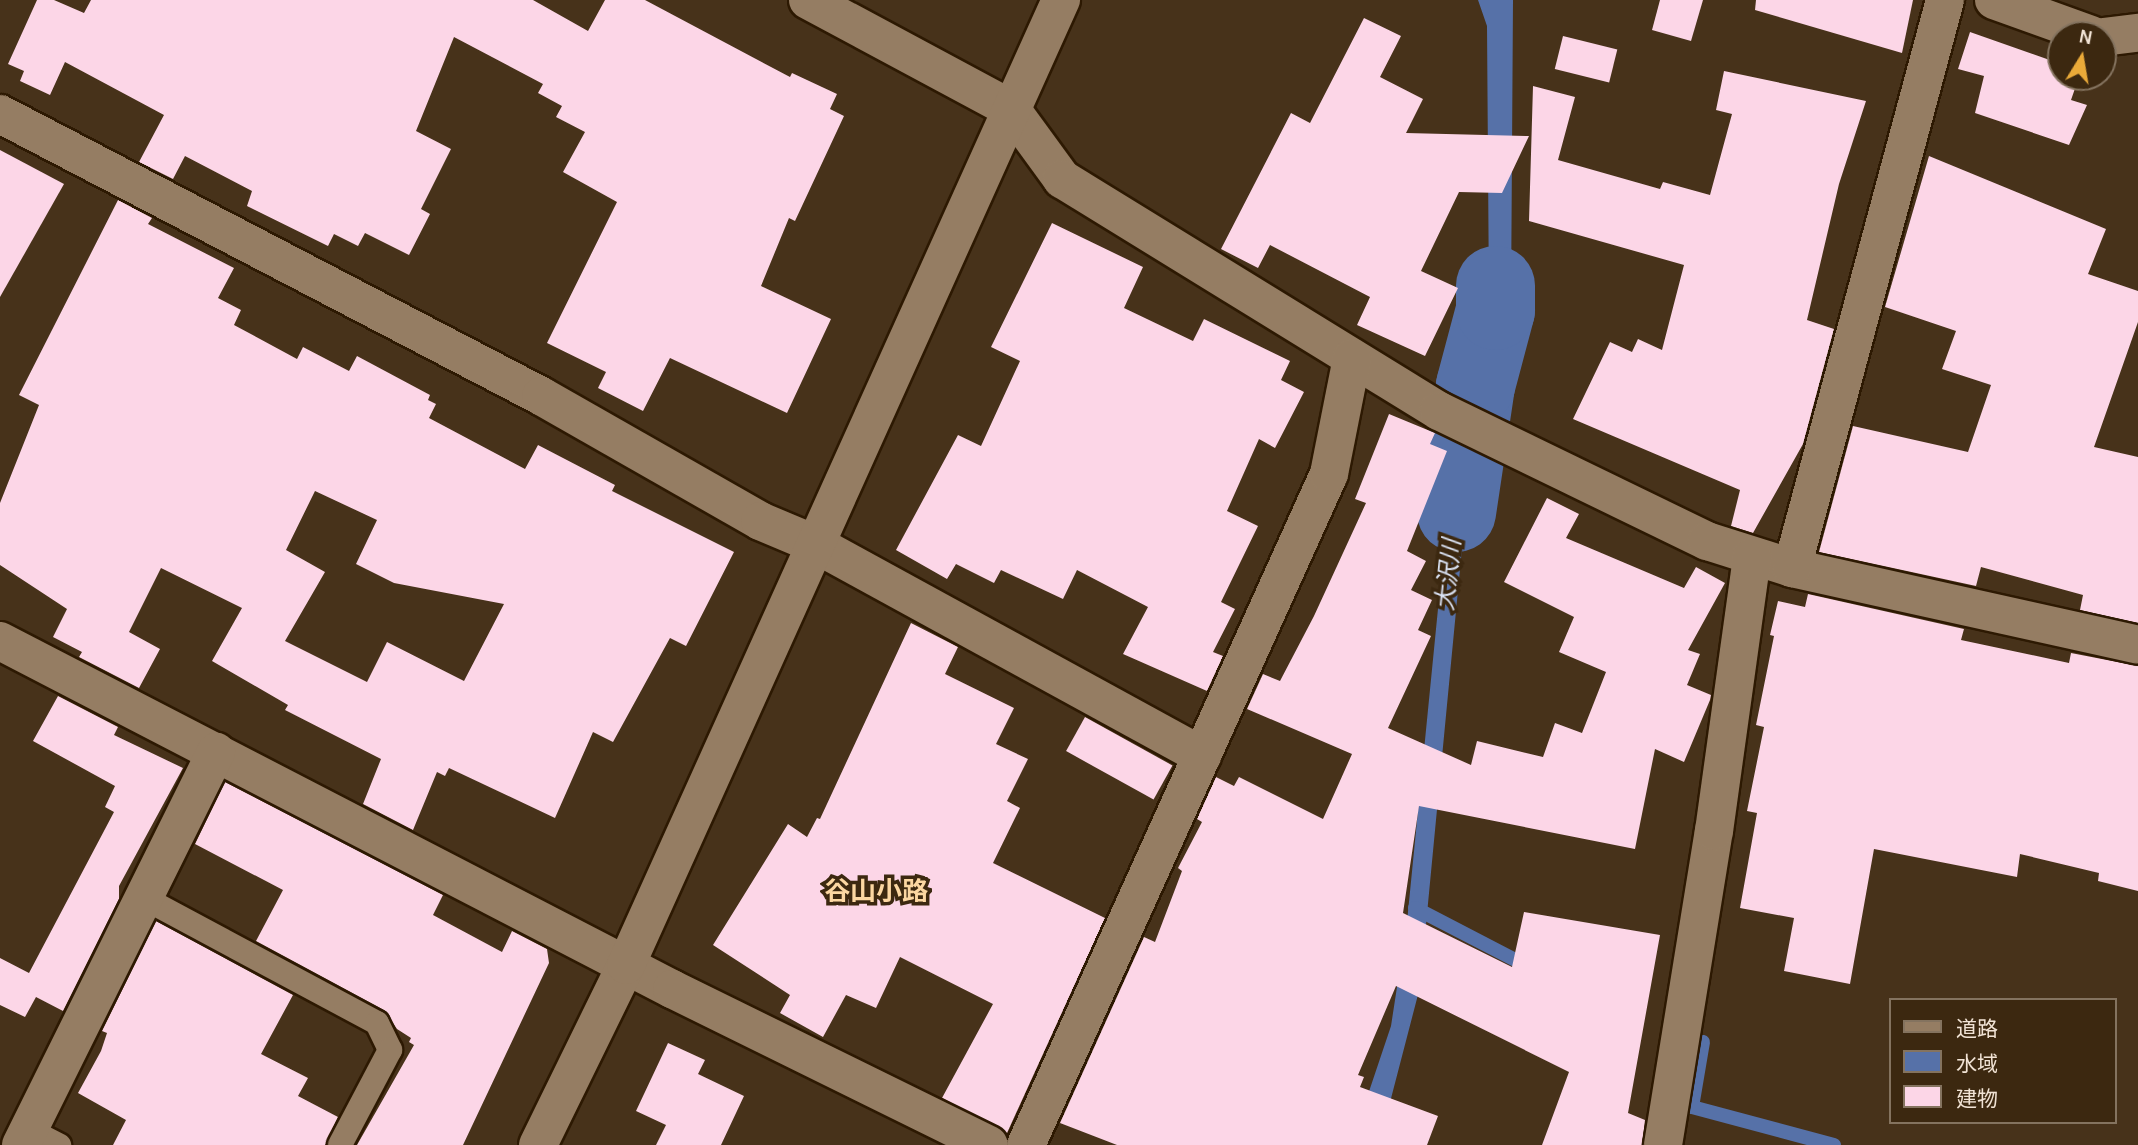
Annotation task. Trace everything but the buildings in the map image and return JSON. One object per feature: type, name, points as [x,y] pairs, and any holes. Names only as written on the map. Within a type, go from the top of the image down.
[{"type":"street","points":[[808,0],[1011,109],[1062,179],[1439,411],[1707,541],[1792,568],[2138,645]]},
{"type":"street","points":[[538,1145],[626,965],[1061,0]]},
{"type":"street","points":[[1792,568],[1945,0]]},
{"type":"street","points":[[1994,0],[2052,21]]},
{"type":"street","points":[[2117,35],[2138,33]]},
{"type":"street","points":[[0,114],[541,396],[760,521],[817,545],[1202,756]]},
{"type":"street","points":[[1026,1145],[1329,474],[1352,358]]},
{"type":"street","points":[[1663,1145],[1714,831],[1752,557]]},
{"type":"street","points":[[0,641],[626,965],[989,1145]]},
{"type":"street","points":[[36,1140],[144,898],[216,752]]},
{"type":"lane","points":[[144,898],[377,1023],[390,1050],[340,1145]]},
{"type":"water","points":[[1478,0],[1513,0],[1511,305],[1487,398],[1467,387],[1489,303],[1487,26]]},
{"type":"water","points":[[1455,437],[1472,444],[1420,987],[1388,1110],[1351,1145],[1391,1026],[1407,922]]},
{"type":"waterway","name":"大沢川","points":[[1456,512],[1475,385],[1495,310],[1495,285]]},
{"type":"waterway","points":[[1415,908],[1529,967]]},
{"type":"waterway","points":[[1703,1042],[1692,1107],[1834,1145]]},
{"type":"district","name":"谷山小路","points":[[876,892]]}]
